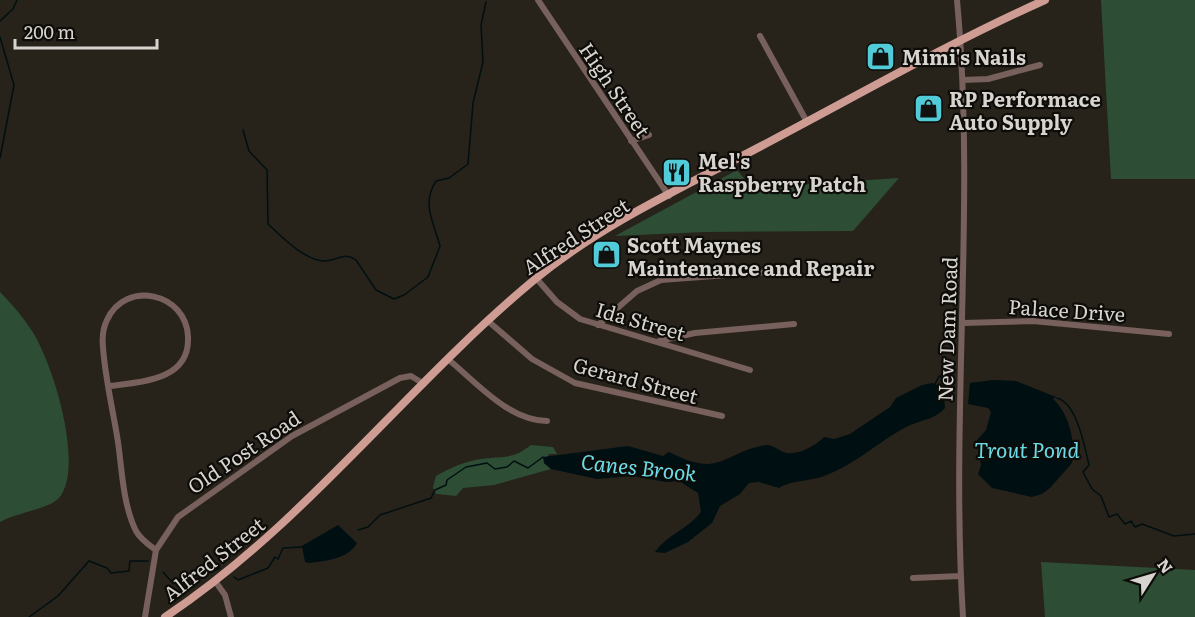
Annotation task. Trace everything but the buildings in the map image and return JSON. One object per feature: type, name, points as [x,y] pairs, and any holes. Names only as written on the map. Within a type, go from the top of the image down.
[{"type":"main road","name":"Alfred Street","points":[[165,617],[215,581],[284,522],[488,321],[536,278],[592,238],[807,122],[1045,0]]},
{"type":"street","name":"High Street","points":[[538,0],[669,196]]},
{"type":"street","name":"New Dam Road","points":[[957,0],[963,80],[963,323],[958,459],[963,617]]},
{"type":"street","points":[[760,36],[807,122]]},
{"type":"street","points":[[963,80],[988,80],[1040,65]]},
{"type":"street","points":[[631,141],[649,135]]},
{"type":"street","points":[[598,325],[635,292],[661,280],[793,270]]},
{"type":"street","name":"Ida Street","points":[[536,278],[565,310],[598,325],[750,370]]},
{"type":"street","points":[[109,386],[160,378],[179,364],[185,353],[188,336],[184,318],[172,304],[155,296],[140,295],[120,303],[110,314],[103,335],[109,386],[130,516],[140,536],[156,550]]},
{"type":"street","name":"Gerard Street","points":[[488,321],[532,359],[575,383],[722,416]]},
{"type":"street","name":"Palace Drive","points":[[963,323],[1033,321],[1168,334]]},
{"type":"street","points":[[658,341],[695,333],[794,324]]},
{"type":"street","points":[[449,360],[518,414],[533,420],[547,421]]},
{"type":"street","name":"Old Post Road","points":[[146,617],[156,550],[171,526],[189,508],[292,436],[400,378],[411,376],[424,384]]},
{"type":"street","points":[[913,578],[961,576]]},
{"type":"street","points":[[215,581],[225,595],[231,617]]},
{"type":"green space","points":[[1101,0],[1195,0],[1195,179],[1111,179]]},
{"type":"green space","points":[[737,170],[747,182],[765,187],[899,178],[853,231],[703,232],[615,236]]},
{"type":"green space","points":[[0,292],[32,331],[49,366],[63,415],[69,463],[66,483],[59,498],[48,505],[0,522]]},
{"type":"green space","points":[[531,445],[553,447],[557,454],[549,454],[544,463],[551,469],[494,485],[463,488],[456,496],[436,494],[433,487],[436,476],[447,470],[475,460],[513,455]]},
{"type":"green space","points":[[1041,562],[1195,570],[1195,617],[1045,617]]},
{"type":"water","name":"Trout Pond","points":[[993,380],[1016,381],[1056,397],[1053,399],[1067,420],[1072,437],[1072,463],[1042,494],[1032,497],[992,488],[978,474],[981,465],[977,440],[986,430],[991,412],[988,408],[968,404],[970,383]]},
{"type":"water","points":[[933,383],[943,389],[945,408],[937,415],[908,426],[846,466],[824,476],[779,488],[759,482],[749,483],[740,494],[720,506],[712,523],[688,542],[665,553],[655,552],[701,512],[698,493],[679,481],[666,482],[632,476],[597,479],[551,469],[544,463],[543,457],[628,446],[663,456],[669,452],[687,460],[711,464],[766,445],[787,453],[802,451],[824,437],[834,439],[850,434],[890,407],[896,398],[922,385]]},
{"type":"water","points":[[338,525],[357,543],[353,548],[343,556],[305,562],[302,546]]},
{"type":"waterway","points":[[0,21],[13,9],[17,0]]},
{"type":"waterway","points":[[243,130],[249,151],[267,170],[268,224],[309,257],[324,261],[344,256],[351,257],[356,260],[376,290],[394,299],[404,295],[428,277],[440,246],[430,214],[429,198],[432,189],[436,181],[449,178],[468,164],[473,103],[483,62],[481,25],[486,2]]},
{"type":"waterway","points":[[0,37],[14,85],[0,158]]},
{"type":"waterway","name":"Canes Brook","points":[[935,384],[939,376],[954,381]]},
{"type":"waterway","name":"Canes Brook","points":[[1057,398],[1070,408],[1075,417],[1089,465],[1083,472],[1092,489],[1101,496],[1109,517],[1117,514],[1125,524],[1131,521],[1135,527],[1142,524],[1174,536],[1195,534]]},
{"type":"waterway","name":"Canes Brook","points":[[358,530],[368,527],[380,515],[431,498],[435,490],[446,485],[447,480],[466,467],[487,463],[495,469],[507,467],[514,461],[528,468],[543,457]]},
{"type":"waterway","name":"Canes Brook","points":[[234,577],[238,580],[268,568],[275,557],[278,559],[283,548],[303,547]]},
{"type":"waterway","name":"Canes Brook","points":[[29,617],[58,596],[89,561],[107,568],[111,573],[129,571],[130,561],[148,561]]},
{"type":"waterway","name":"Canes Brook","points":[[163,572],[171,581],[182,579],[191,585],[201,576],[220,568]]},
{"type":"place","name":"Mimi's Nails","points":[[881,56]]},
{"type":"place","name":"RP Performace Auto Supply","points":[[928,109]]},
{"type":"place","name":"Mel's Raspberry Patch","points":[[677,172]]},
{"type":"place","name":"Scott Maynes Maintenance and Repair","points":[[606,255]]}]
